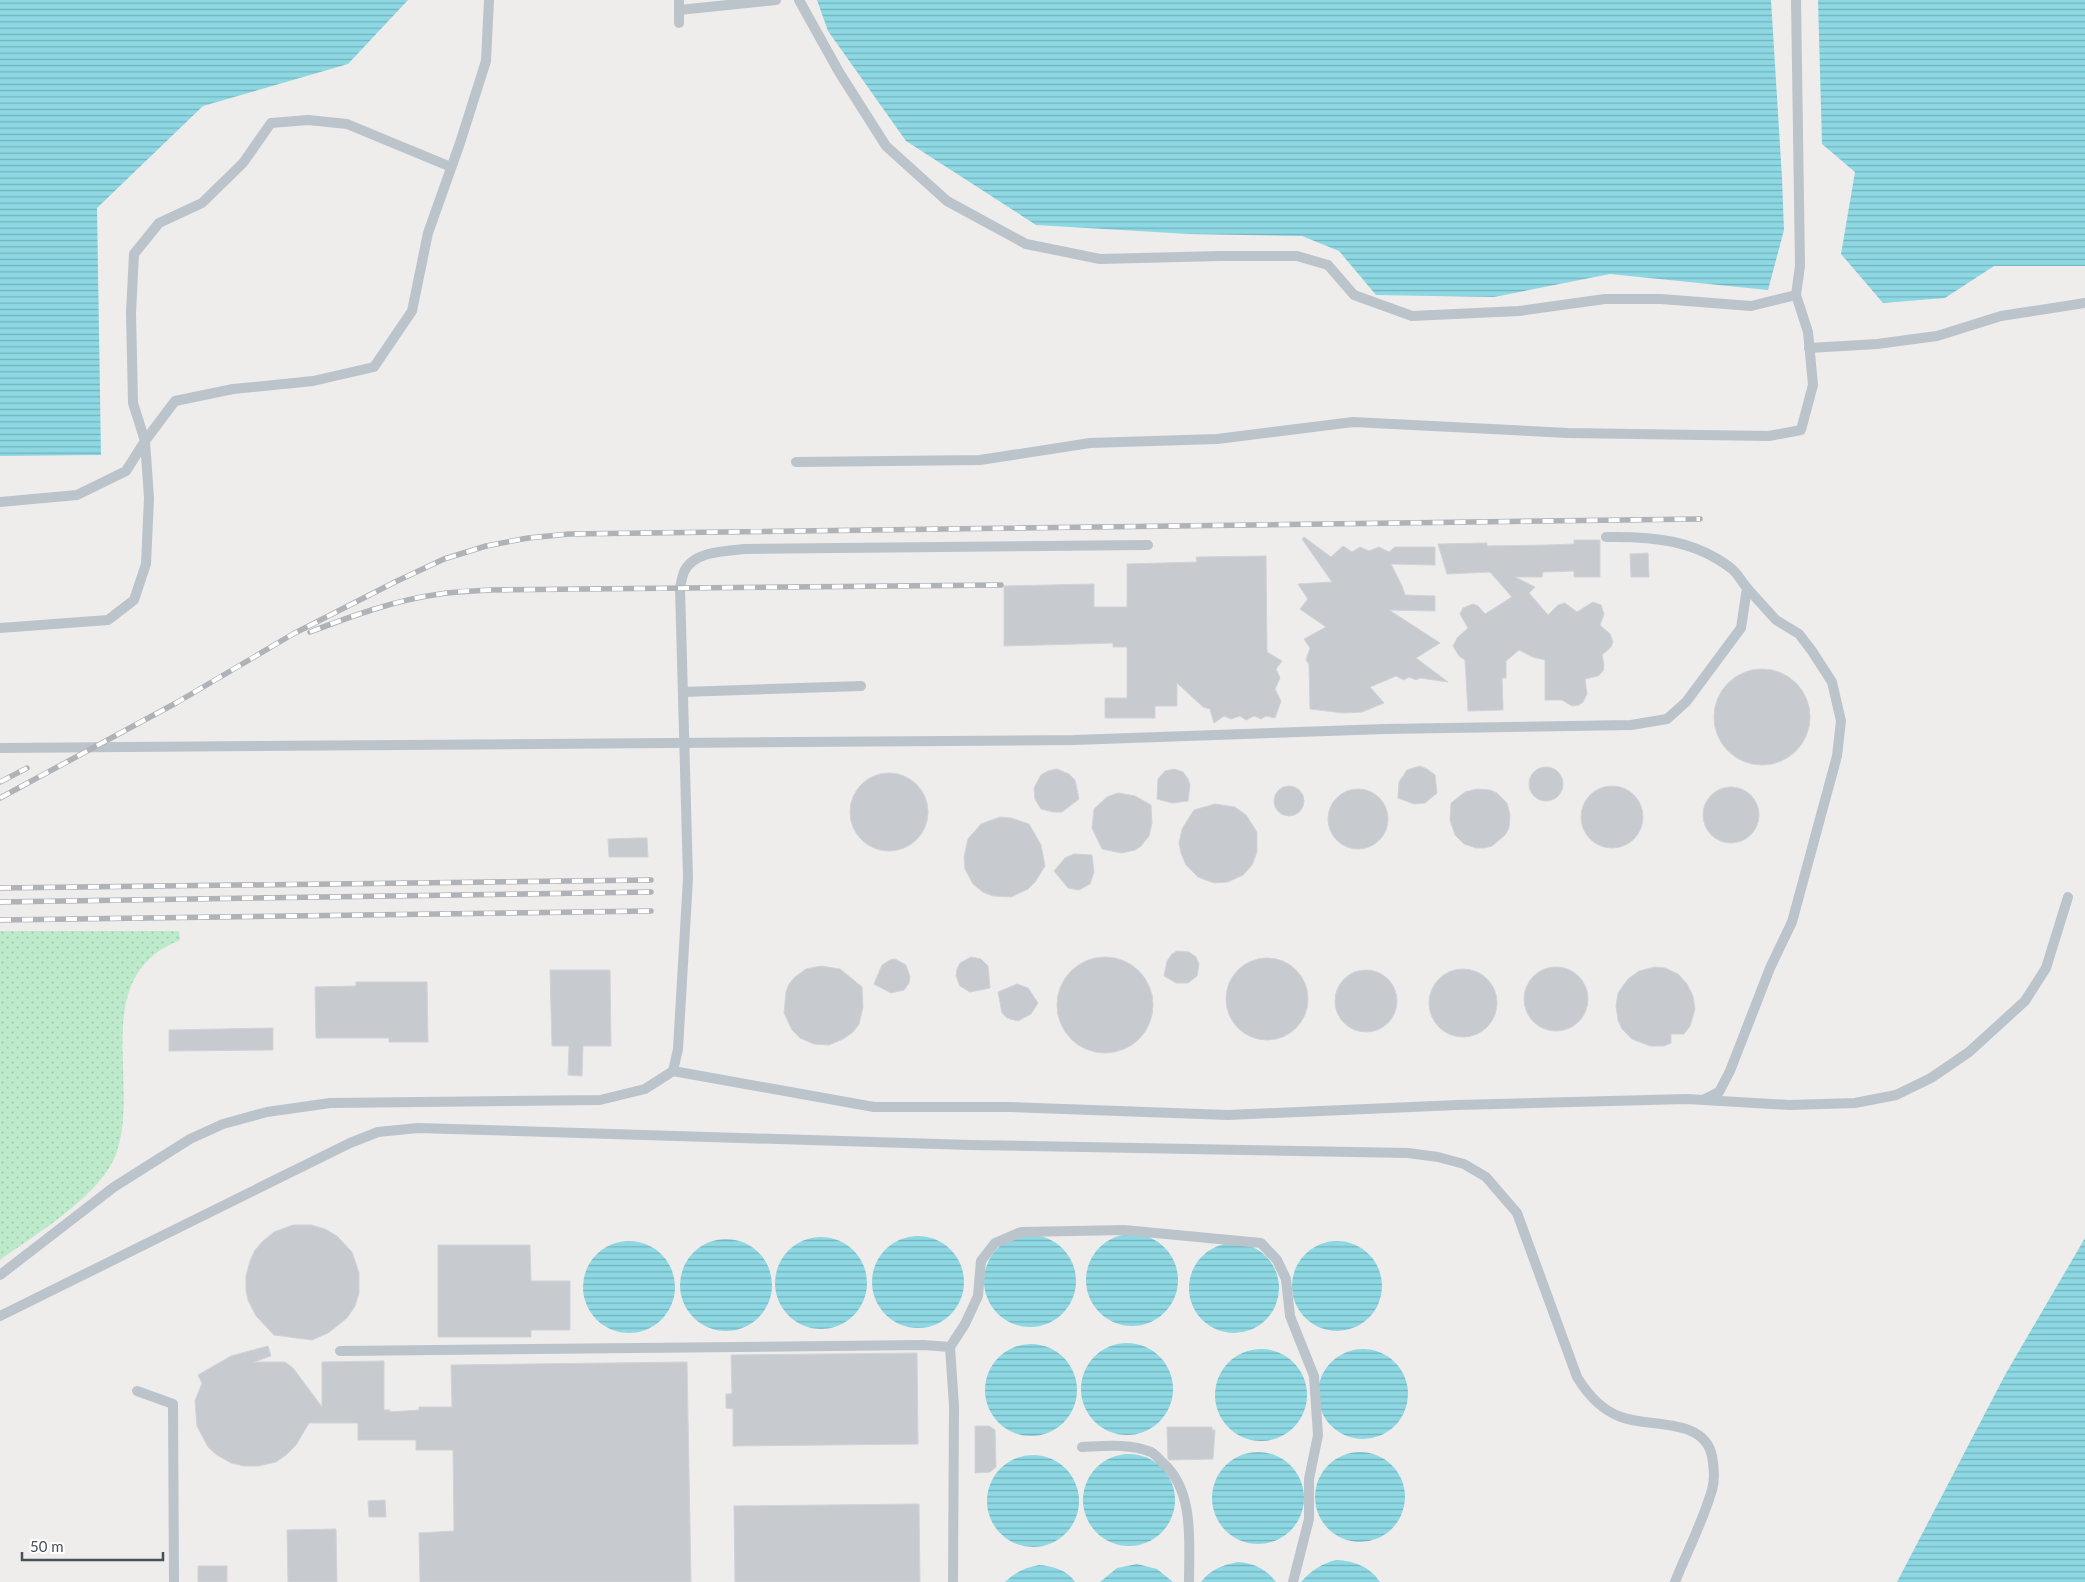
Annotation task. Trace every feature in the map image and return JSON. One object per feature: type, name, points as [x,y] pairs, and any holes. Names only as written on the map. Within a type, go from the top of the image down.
[{"type":"lane","points":[[0,502],[77,495],[126,471],[145,441],[175,401],[233,389],[313,381],[374,368],[412,311],[428,233],[486,61],[489,0]]},
{"type":"lane","points":[[679,23],[679,5],[776,0]]},
{"type":"lane","points":[[799,0],[838,72],[886,146],[948,201],[1026,244],[1100,260],[1220,256],[1298,256],[1328,265],[1354,295],[1412,316],[1518,311],[1606,299],[1661,299],[1751,306],[1796,296]]},
{"type":"lane","points":[[796,462],[980,460],[1090,443],[1217,439],[1353,422],[1568,432],[1769,436],[1801,430],[1813,385],[1808,332],[1796,296],[1800,266],[1796,0]]},
{"type":"lane","points":[[0,628],[108,620],[134,600],[146,564],[149,498],[145,441],[132,403],[131,313],[134,254],[159,223],[202,203],[243,163],[271,123],[308,120],[348,124],[451,167]]},
{"type":"lane","points":[[1810,348],[1877,344],[1937,336],[2001,316],[2085,303]]},
{"type":"lane","points":[[1606,537],[1642,537],[1684,543],[1734,570],[1746,588],[1776,620],[1799,634],[1812,651],[1832,682],[1841,721],[1837,756],[1792,922],[1770,968],[1730,1071],[1718,1092],[1704,1100]]},
{"type":"lane","points":[[673,1071],[678,1049],[688,878],[680,588],[684,571],[694,561],[712,552],[744,549],[1148,545]]},
{"type":"lane","points":[[0,748],[1074,740],[1385,729],[1631,725],[1667,719],[1686,702],[1741,628],[1746,588]]},
{"type":"lane","points":[[683,692],[861,686]]},
{"type":"lane","points":[[0,1275],[114,1187],[190,1139],[223,1124],[267,1112],[330,1103],[600,1100],[645,1089],[673,1071],[874,1107],[1010,1107],[1228,1115],[1457,1104],[1704,1100],[1789,1105],[1855,1103],[1896,1095],[1931,1078],[1969,1052],[2025,1001],[2046,968],[2068,896]]},
{"type":"lane","points":[[0,1316],[306,1163],[378,1132],[418,1128],[942,1144],[1408,1154],[1438,1157],[1464,1164],[1486,1177],[1517,1213],[1577,1377],[1588,1394],[1601,1407],[1622,1418],[1666,1424],[1699,1434],[1710,1446],[1714,1466],[1712,1489],[1675,1582]]},
{"type":"lane","points":[[953,1582],[954,1406],[950,1347],[965,1324],[978,1296],[981,1260],[995,1243],[1021,1232],[1124,1230],[1261,1243],[1277,1260],[1286,1279],[1290,1316],[1314,1376],[1318,1435],[1309,1479],[1310,1519],[1293,1582]]},
{"type":"lane","points":[[340,1351],[923,1344],[950,1347]]},
{"type":"lane","points":[[136,1391],[173,1404],[174,1582]]},
{"type":"lane","points":[[1082,1447],[1121,1446],[1151,1453],[1168,1466],[1181,1485],[1187,1513],[1189,1582]]},
{"type":"green space","points":[[0,931],[179,931],[180,940],[151,958],[133,981],[125,1009],[122,1039],[124,1102],[121,1133],[113,1161],[93,1189],[46,1228],[0,1260]]},
{"type":"water","points":[[0,0],[408,0],[348,64],[203,106],[97,208],[101,455],[0,456]]},
{"type":"water","points":[[817,0],[1771,0],[1784,230],[1768,290],[1610,274],[1494,297],[1376,295],[1339,251],[1302,236],[1189,234],[1036,225],[906,141],[828,31]]},
{"type":"water","points":[[1818,0],[2085,0],[2085,266],[1994,266],[1945,298],[1883,303],[1841,254],[1855,172],[1822,144]]},
{"type":"water","points":[[1132,1234],[1149,1238],[1164,1248],[1174,1263],[1178,1280],[1174,1297],[1164,1312],[1149,1322],[1132,1326],[1115,1322],[1100,1312],[1090,1297],[1086,1280],[1090,1263],[1100,1248],[1115,1238]]},
{"type":"water","points":[[1030,1235],[1047,1239],[1062,1249],[1072,1264],[1076,1281],[1072,1298],[1062,1313],[1047,1323],[1030,1327],[1013,1323],[998,1313],[988,1298],[984,1281],[988,1264],[998,1249],[1013,1239]]},
{"type":"water","points":[[918,1236],[935,1240],[950,1250],[960,1265],[964,1282],[960,1299],[950,1314],[935,1324],[918,1328],[901,1324],[886,1314],[876,1299],[872,1282],[876,1265],[886,1250],[901,1240]]},
{"type":"water","points":[[821,1237],[838,1241],[853,1251],[863,1266],[867,1283],[863,1300],[853,1315],[838,1325],[821,1329],[804,1325],[789,1315],[779,1300],[775,1283],[779,1266],[789,1251],[804,1241]]},
{"type":"water","points":[[2085,1238],[2085,1582],[1897,1582],[2005,1375]]},
{"type":"water","points":[[726,1239],[743,1243],[758,1253],[768,1268],[772,1285],[768,1302],[758,1317],[743,1327],[726,1331],[709,1327],[694,1317],[684,1302],[680,1285],[684,1268],[694,1253],[709,1243]]},
{"type":"water","points":[[629,1241],[646,1245],[661,1255],[671,1270],[675,1287],[671,1304],[661,1319],[646,1329],[629,1333],[612,1329],[597,1319],[587,1304],[583,1287],[587,1270],[597,1255],[612,1245]]},
{"type":"water","points":[[1328,1241],[1346,1241],[1362,1248],[1375,1261],[1382,1277],[1382,1295],[1375,1311],[1362,1324],[1346,1331],[1328,1331],[1312,1324],[1299,1311],[1292,1295],[1292,1277],[1299,1261],[1312,1248]]},
{"type":"water","points":[[1234,1243],[1251,1246],[1266,1256],[1276,1271],[1279,1288],[1276,1305],[1266,1320],[1251,1330],[1234,1333],[1217,1330],[1202,1320],[1192,1305],[1189,1288],[1192,1271],[1202,1256],[1217,1246]]},
{"type":"water","points":[[1127,1343],[1144,1347],[1159,1357],[1169,1372],[1173,1389],[1169,1406],[1159,1421],[1144,1431],[1127,1435],[1110,1431],[1095,1421],[1085,1406],[1081,1389],[1085,1372],[1095,1357],[1110,1347]]},
{"type":"water","points":[[1031,1344],[1048,1348],[1063,1358],[1073,1373],[1077,1390],[1073,1407],[1063,1422],[1048,1432],[1031,1436],[1014,1432],[999,1422],[989,1407],[985,1390],[989,1373],[999,1358],[1014,1348]]},
{"type":"water","points":[[1261,1349],[1278,1353],[1293,1363],[1303,1378],[1307,1395],[1303,1412],[1293,1427],[1278,1437],[1261,1441],[1244,1437],[1229,1427],[1219,1412],[1215,1395],[1219,1378],[1229,1363],[1244,1353]]},
{"type":"water","points":[[1363,1349],[1380,1352],[1395,1362],[1405,1377],[1408,1394],[1405,1411],[1395,1426],[1380,1436],[1363,1439],[1346,1436],[1331,1426],[1321,1411],[1318,1394],[1321,1377],[1331,1362],[1346,1352]]},
{"type":"water","points":[[1258,1452],[1275,1456],[1290,1466],[1300,1481],[1304,1498],[1300,1515],[1290,1530],[1275,1540],[1258,1544],[1241,1540],[1226,1530],[1216,1515],[1212,1498],[1216,1481],[1226,1466],[1241,1456]]},
{"type":"water","points":[[1360,1452],[1377,1455],[1392,1465],[1402,1480],[1405,1497],[1402,1514],[1392,1529],[1377,1539],[1360,1542],[1343,1539],[1328,1529],[1318,1514],[1315,1497],[1318,1480],[1328,1465],[1343,1455]]},
{"type":"water","points":[[1129,1454],[1146,1458],[1161,1468],[1171,1483],[1175,1500],[1171,1517],[1161,1532],[1146,1542],[1129,1546],[1112,1542],[1097,1532],[1087,1517],[1083,1500],[1087,1483],[1097,1468],[1112,1458]]},
{"type":"water","points":[[1033,1455],[1050,1459],[1065,1469],[1075,1484],[1079,1501],[1075,1518],[1065,1533],[1050,1543],[1033,1547],[1016,1543],[1001,1533],[991,1518],[987,1501],[991,1484],[1001,1469],[1016,1459]]},
{"type":"water","points":[[1336,1560],[1361,1565],[1380,1582],[1301,1582],[1317,1568]]},
{"type":"water","points":[[1238,1562],[1259,1568],[1276,1582],[1201,1582],[1218,1568]]},
{"type":"water","points":[[1137,1564],[1157,1569],[1173,1582],[1100,1582],[1117,1568]]},
{"type":"water","points":[[1039,1565],[1059,1569],[1068,1574],[1075,1582],[1005,1582],[1020,1571]]},
{"type":"building","points":[[1304,537],[1331,557],[1343,546],[1352,552],[1360,547],[1369,551],[1379,547],[1389,552],[1395,547],[1435,547],[1435,565],[1391,564],[1405,595],[1435,596],[1435,611],[1389,610],[1440,643],[1416,658],[1448,682],[1420,678],[1416,680],[1409,677],[1404,680],[1396,676],[1370,687],[1384,703],[1362,712],[1343,713],[1310,709],[1309,664],[1306,660],[1310,648],[1304,639],[1326,627],[1300,609],[1308,599],[1298,584],[1332,582],[1302,539]]},
{"type":"building","points":[[1574,540],[1600,540],[1600,577],[1574,577],[1574,571],[1543,572],[1542,577],[1515,577],[1535,587],[1529,593],[1548,615],[1558,605],[1565,603],[1577,612],[1593,602],[1601,605],[1604,614],[1600,625],[1610,634],[1613,642],[1611,647],[1602,655],[1603,671],[1598,676],[1585,679],[1587,694],[1579,705],[1572,706],[1562,700],[1545,700],[1545,660],[1533,657],[1519,650],[1506,661],[1506,678],[1502,678],[1503,710],[1468,711],[1465,660],[1459,656],[1453,646],[1457,638],[1468,628],[1460,614],[1463,608],[1473,604],[1478,606],[1485,614],[1512,597],[1490,572],[1447,574],[1438,544],[1487,543],[1487,546],[1547,545],[1574,544]]},
{"type":"building","points":[[1648,553],[1649,577],[1631,577],[1630,554]]},
{"type":"building","points":[[1266,556],[1267,652],[1282,661],[1276,669],[1280,678],[1275,689],[1281,701],[1275,718],[1266,716],[1261,719],[1254,716],[1246,720],[1240,716],[1231,719],[1224,716],[1214,723],[1210,709],[1203,707],[1177,683],[1177,706],[1155,706],[1155,718],[1105,718],[1105,698],[1127,698],[1127,647],[1113,647],[1113,643],[1004,646],[1004,586],[1094,584],[1094,607],[1127,607],[1127,564],[1197,562],[1196,557]]},
{"type":"building","points":[[1762,669],[1780,673],[1796,683],[1806,699],[1810,717],[1806,735],[1796,751],[1780,761],[1762,765],[1744,761],[1728,751],[1718,735],[1714,717],[1718,699],[1728,683],[1744,673]]},
{"type":"building","points":[[1420,766],[1435,775],[1437,793],[1425,803],[1414,804],[1398,798],[1399,782],[1407,770]]},
{"type":"building","points":[[1546,767],[1558,772],[1563,784],[1558,796],[1546,801],[1534,796],[1529,784],[1534,772]]},
{"type":"building","points":[[1057,769],[1069,774],[1075,780],[1079,799],[1062,812],[1041,809],[1035,799],[1034,788],[1041,775]]},
{"type":"building","points":[[1174,769],[1183,772],[1188,779],[1190,785],[1188,801],[1172,803],[1157,799],[1158,779],[1165,771]]},
{"type":"building","points":[[881,773],[897,773],[911,779],[922,790],[928,804],[928,820],[922,834],[911,845],[897,851],[881,851],[867,845],[856,834],[850,820],[850,804],[856,790],[867,779]]},
{"type":"building","points":[[1289,786],[1295,787],[1303,795],[1303,807],[1295,815],[1289,816],[1283,815],[1275,807],[1274,801],[1275,795],[1283,787]]},
{"type":"building","points":[[1612,786],[1624,789],[1634,795],[1640,805],[1643,817],[1640,829],[1634,839],[1624,845],[1612,848],[1600,845],[1590,839],[1584,829],[1581,817],[1584,805],[1590,795],[1600,789]]},
{"type":"building","points":[[1731,787],[1742,789],[1751,795],[1757,804],[1759,815],[1757,826],[1751,835],[1742,841],[1731,843],[1720,841],[1711,835],[1705,826],[1703,815],[1705,804],[1711,795],[1720,789]]},
{"type":"building","points":[[1358,789],[1375,794],[1383,802],[1388,819],[1383,836],[1375,844],[1358,849],[1341,844],[1333,836],[1328,819],[1333,802],[1341,794]]},
{"type":"building","points":[[1477,789],[1490,790],[1497,793],[1507,803],[1510,815],[1509,828],[1505,835],[1492,846],[1484,848],[1476,848],[1464,844],[1455,835],[1450,820],[1451,803],[1465,792]]},
{"type":"building","points":[[1118,793],[1135,796],[1151,805],[1152,823],[1149,836],[1135,850],[1122,853],[1102,849],[1092,828],[1094,809],[1107,797]]},
{"type":"building","points":[[1215,804],[1235,807],[1246,815],[1257,832],[1257,852],[1252,865],[1243,875],[1228,882],[1214,883],[1198,877],[1186,865],[1179,843],[1182,829],[1194,810]]},
{"type":"building","points":[[1000,817],[1011,818],[1029,824],[1041,845],[1045,866],[1028,889],[1011,897],[993,896],[983,892],[973,884],[965,869],[964,857],[968,839],[981,824]]},
{"type":"building","points":[[647,838],[648,857],[609,857],[608,839]]},
{"type":"building","points":[[1074,854],[1092,855],[1094,872],[1090,884],[1079,890],[1068,888],[1054,871],[1065,858]]},
{"type":"building","points":[[1177,951],[1189,952],[1196,957],[1199,964],[1197,976],[1188,983],[1176,983],[1164,976],[1167,961]]},
{"type":"building","points":[[971,957],[981,959],[988,966],[990,988],[970,992],[960,986],[956,976],[957,969],[960,963]]},
{"type":"building","points":[[1096,957],[1114,957],[1132,965],[1145,978],[1153,996],[1150,1024],[1132,1045],[1114,1053],[1096,1053],[1078,1045],[1065,1032],[1057,1014],[1057,996],[1065,978],[1078,965]]},
{"type":"building","points":[[1267,958],[1283,961],[1296,970],[1305,983],[1308,999],[1305,1015],[1296,1028],[1283,1037],[1267,1040],[1251,1037],[1238,1028],[1229,1015],[1226,999],[1229,983],[1238,970],[1251,961]]},
{"type":"building","points":[[895,959],[906,965],[910,977],[909,983],[904,990],[891,993],[874,984],[882,965]]},
{"type":"building","points":[[821,966],[840,969],[862,987],[863,1007],[859,1024],[853,1032],[843,1039],[829,1045],[814,1044],[800,1038],[792,1030],[784,1013],[786,992],[789,984],[806,969]]},
{"type":"building","points":[[1556,967],[1574,973],[1582,981],[1588,999],[1582,1017],[1574,1025],[1556,1031],[1538,1025],[1530,1017],[1524,999],[1530,981],[1538,973]]},
{"type":"building","points":[[1655,967],[1665,968],[1678,974],[1687,984],[1693,996],[1695,1009],[1690,1026],[1684,1034],[1671,1034],[1671,1043],[1664,1046],[1650,1046],[1632,1039],[1622,1029],[1618,1020],[1616,1006],[1618,993],[1628,979],[1639,971]]},
{"type":"building","points":[[1463,969],[1476,972],[1487,979],[1494,990],[1497,1003],[1494,1016],[1487,1027],[1476,1034],[1463,1037],[1450,1034],[1439,1027],[1432,1016],[1429,1003],[1432,990],[1439,979],[1450,972]]},
{"type":"building","points":[[550,970],[610,970],[611,1046],[583,1046],[582,1076],[568,1075],[569,1046],[552,1046]]},
{"type":"building","points":[[1360,970],[1372,970],[1388,979],[1395,989],[1397,1001],[1395,1013],[1388,1023],[1372,1032],[1360,1032],[1349,1027],[1340,1018],[1335,1007],[1335,995],[1340,984],[1349,975]]},
{"type":"building","points":[[356,982],[427,982],[428,1042],[389,1042],[389,1038],[316,1038],[315,987],[356,986]]},
{"type":"building","points":[[1017,984],[1028,988],[1038,1003],[1031,1014],[1018,1021],[1007,1018],[1002,1013],[998,992]]},
{"type":"building","points":[[273,1028],[273,1050],[169,1051],[169,1030]]},
{"type":"building","points":[[293,1225],[311,1225],[325,1229],[337,1236],[352,1252],[359,1273],[359,1293],[355,1306],[347,1318],[328,1333],[312,1340],[274,1335],[256,1316],[248,1300],[246,1290],[246,1276],[255,1250],[274,1232]]},
{"type":"building","points":[[438,1245],[530,1245],[531,1281],[570,1281],[570,1330],[531,1330],[531,1337],[438,1337]]},
{"type":"building","points":[[268,1346],[271,1356],[254,1362],[285,1362],[293,1368],[322,1407],[322,1362],[384,1361],[384,1410],[390,1410],[390,1412],[419,1410],[419,1407],[452,1407],[451,1365],[687,1362],[691,1582],[420,1582],[419,1533],[454,1531],[453,1450],[416,1450],[416,1440],[358,1440],[358,1423],[309,1423],[296,1445],[286,1455],[276,1462],[258,1466],[244,1466],[231,1463],[208,1447],[197,1426],[195,1401],[202,1383],[198,1375],[231,1356]]},
{"type":"building","points":[[917,1353],[918,1444],[733,1446],[733,1409],[726,1408],[726,1394],[732,1394],[731,1355]]},
{"type":"building","points":[[975,1426],[989,1426],[995,1430],[996,1467],[990,1472],[975,1473]]},
{"type":"building","points":[[1167,1427],[1212,1427],[1212,1430],[1215,1430],[1213,1459],[1169,1460]]},
{"type":"building","points":[[385,1500],[386,1517],[369,1517],[368,1501]]},
{"type":"building","points":[[919,1504],[920,1582],[735,1582],[734,1506]]},
{"type":"building","points":[[336,1529],[337,1582],[288,1582],[287,1530]]},
{"type":"building","points":[[198,1566],[227,1566],[227,1582],[198,1582]]},
{"type":"railway","points":[[0,798],[176,703],[293,634],[395,582],[444,559],[486,546],[528,538],[569,534],[1700,519]]},
{"type":"railway","points":[[310,632],[390,604],[459,592],[490,590],[1001,585]]},
{"type":"railway","points":[[0,782],[27,768]]},
{"type":"railway","points":[[0,888],[651,880]]},
{"type":"railway","points":[[0,902],[651,892]]},
{"type":"railway","points":[[0,920],[651,911]]}]
